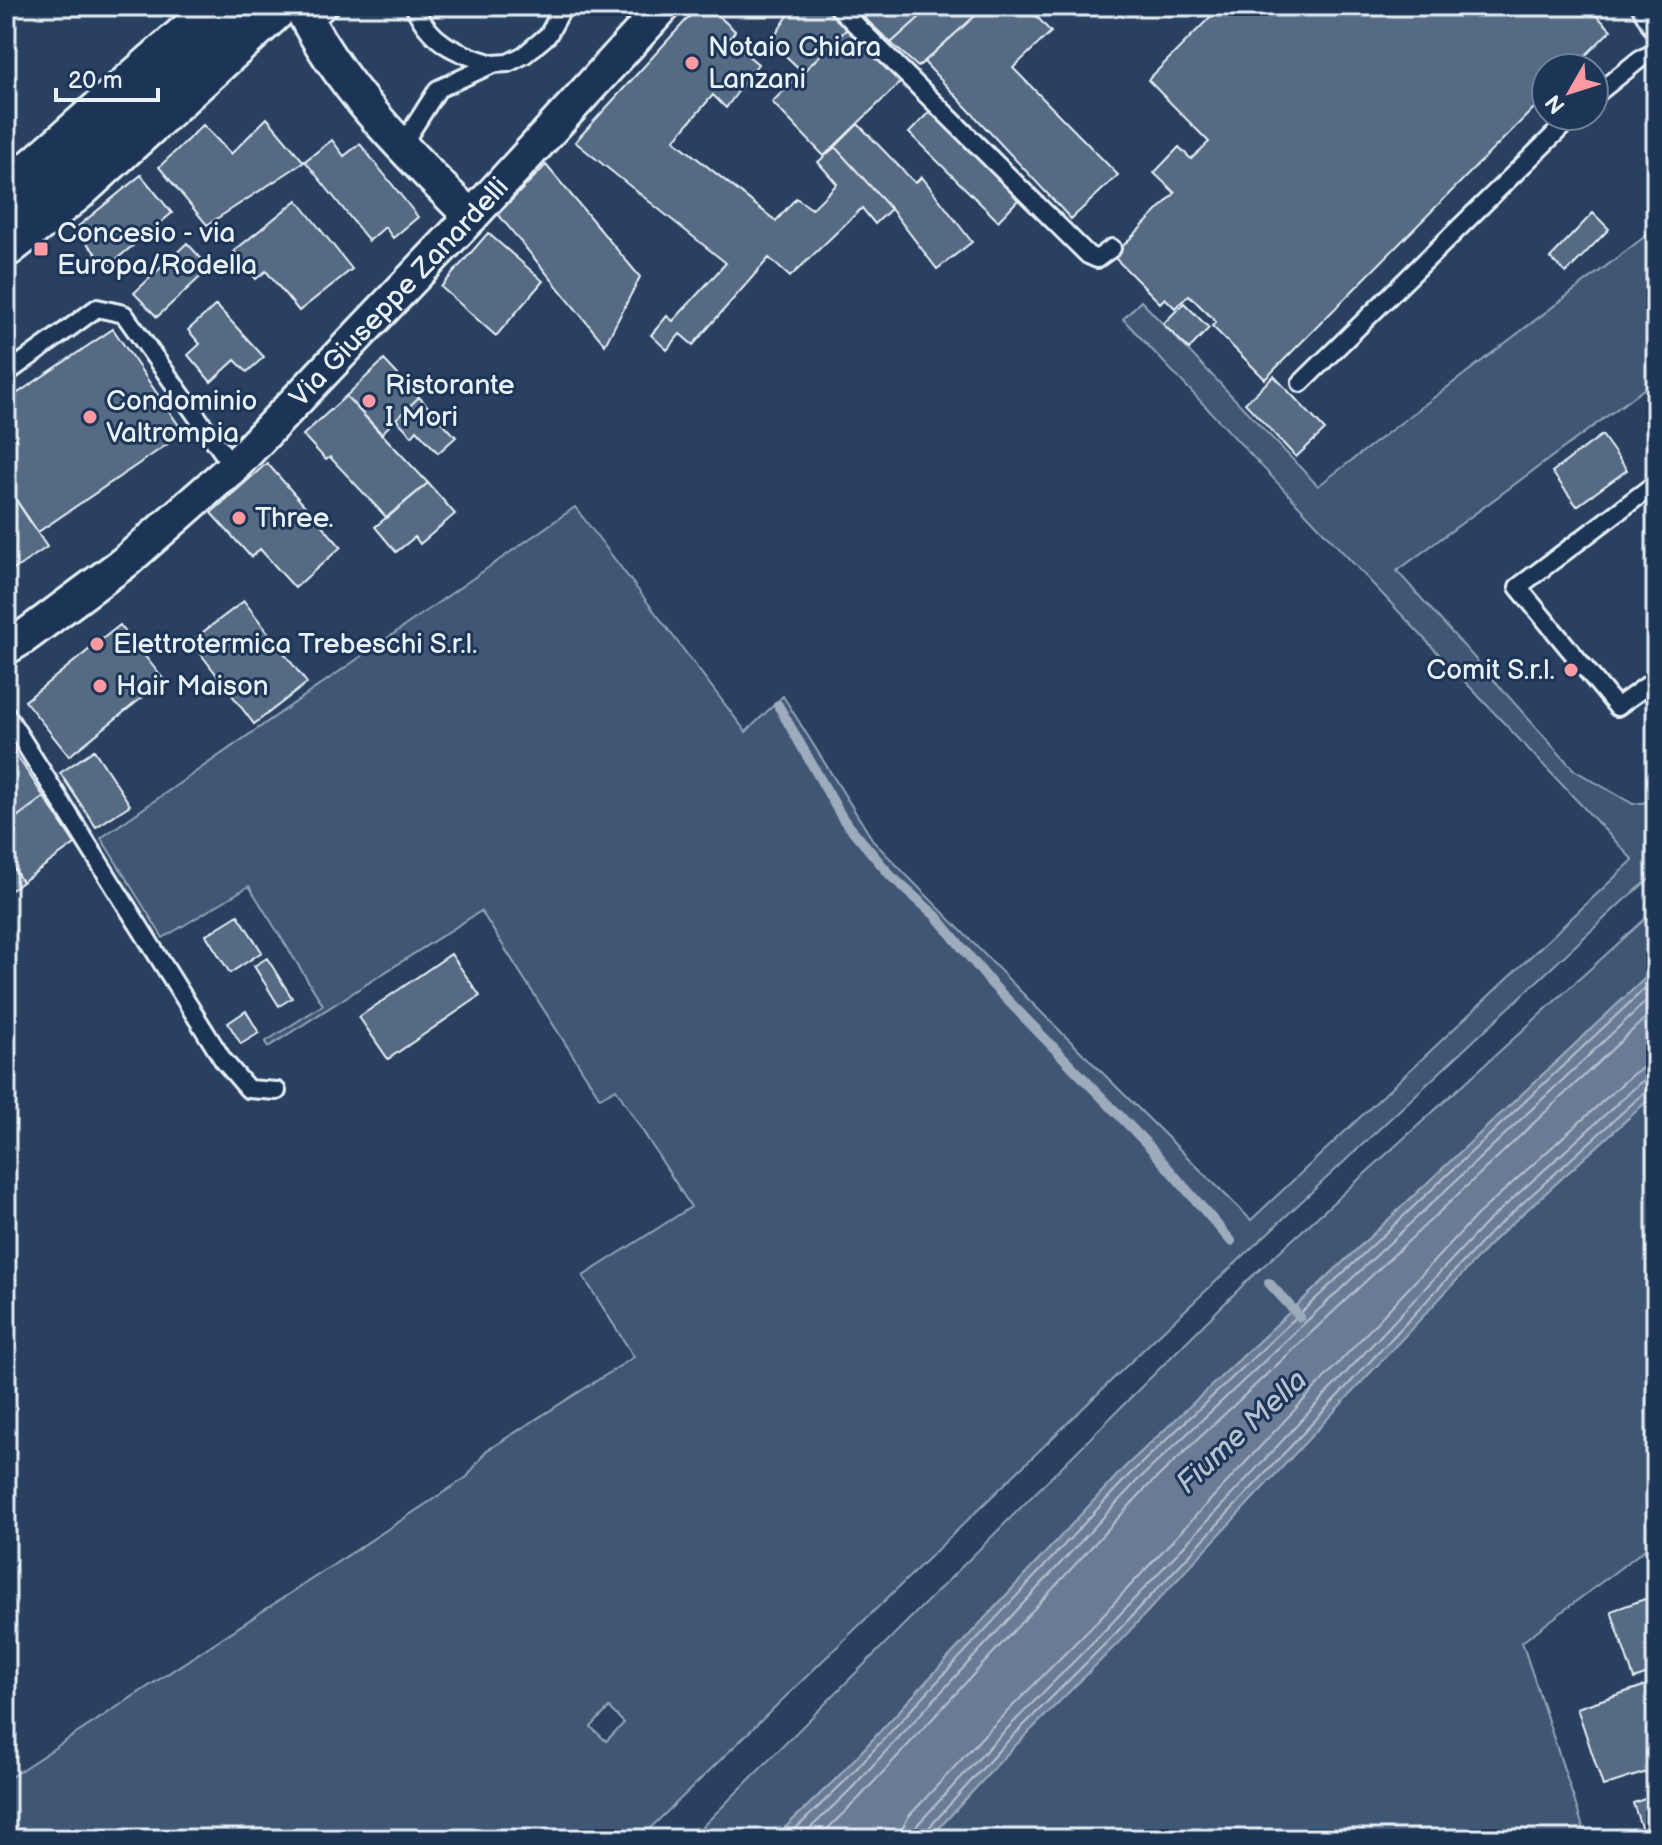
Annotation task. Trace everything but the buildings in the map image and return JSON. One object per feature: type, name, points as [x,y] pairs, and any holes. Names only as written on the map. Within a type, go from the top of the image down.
[{"type":"main road","points":[[6,196],[222,6]]},
{"type":"main road","points":[[6,244],[304,11]]},
{"type":"street","name":"Via Giuseppe Zanardelli","points":[[6,648],[125,562],[233,467],[471,217],[664,6]]},
{"type":"street","points":[[304,11],[345,78],[401,147],[471,217]]},
{"type":"lane","points":[[414,6],[420,20],[438,40],[462,55],[493,64],[508,63],[524,55],[548,35],[564,6]]},
{"type":"lane","points":[[837,6],[1088,255],[1097,259],[1112,248]]},
{"type":"lane","points":[[1640,6],[1656,34]]},
{"type":"lane","points":[[1610,83],[1640,59],[1656,52]]},
{"type":"lane","points":[[401,147],[438,89],[493,64]]},
{"type":"lane","points":[[1301,383],[1557,132]]},
{"type":"lane","points":[[6,374],[97,308],[124,314],[233,467]]},
{"type":"lane","points":[[1656,483],[1518,587],[1617,707],[1656,679]]},
{"type":"lane","points":[[6,714],[223,1060],[248,1089],[277,1091]]},
{"type":"shaded area","points":[[1656,228],[1656,380],[1397,571],[1574,770],[1633,804],[1656,801],[1656,874],[1623,901],[1149,1344],[639,1839],[6,1839],[6,1780],[467,1477],[486,1451],[634,1357],[583,1276],[691,1207],[616,1089],[600,1098],[481,911],[268,1047],[265,1042],[323,1005],[249,886],[163,938],[101,838],[575,507],[746,732],[783,696],[874,842],[1251,1220],[1633,860],[1123,319],[1141,301],[1318,486]],"holes":[[[609,1708],[624,1723],[606,1741],[591,1727]]]},
{"type":"shaded area","points":[[1656,909],[1656,968],[1124,1468],[837,1778],[773,1839],[690,1839],[1248,1280]]},
{"type":"shaded area","points":[[1656,1093],[1656,1541],[1522,1642],[1587,1839],[929,1839],[1498,1236]]},
{"type":"water","name":"Fiume Mella","points":[[1656,968],[1656,1093],[1498,1236],[1122,1639],[1006,1755],[929,1839],[773,1839],[837,1778],[1124,1468]]},
{"type":"waterway","points":[[778,705],[843,819],[891,876],[936,916],[992,984],[1149,1146],[1231,1241]]},
{"type":"waterway","points":[[1269,1283],[1300,1317]]},
{"type":"place","name":"Notaio Chiara Lanzani","points":[[692,63]]},
{"type":"place","name":"Concesio - via Europa/Rodella","points":[[41,249]]},
{"type":"place","name":"Ristorante I Mori","points":[[369,401]]},
{"type":"place","name":"Condominio Valtrompia","points":[[90,417]]},
{"type":"place","name":"Three.","points":[[239,518]]},
{"type":"place","name":"Elettrotermica Trebeschi S.r.l.","points":[[97,644]]},
{"type":"place","name":"Comit S.r.l.","points":[[1571,670]]},
{"type":"place","name":"Hair Maison","points":[[100,686]]}]
